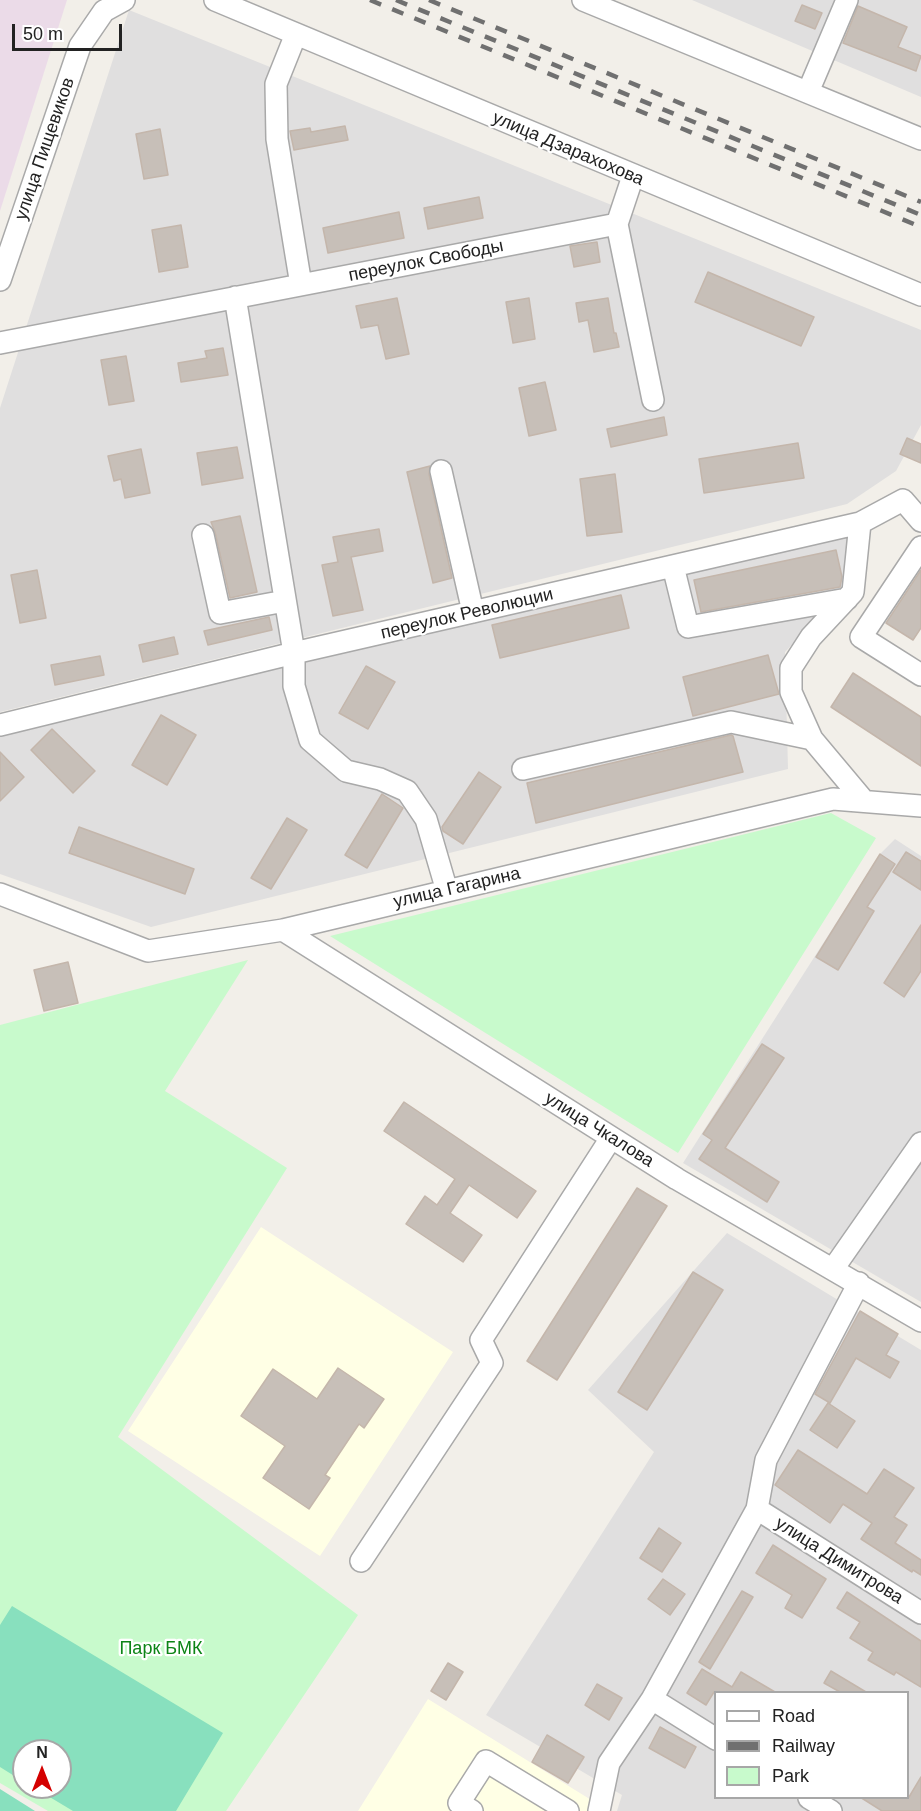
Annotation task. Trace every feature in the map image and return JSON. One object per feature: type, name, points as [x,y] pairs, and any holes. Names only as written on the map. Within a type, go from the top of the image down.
[{"type":"street","name":"улица Пищевиков","points":[[0,280],[80,46],[104,11],[124,0]]},
{"type":"street","name":"улица Дзарахохова","points":[[215,0],[921,295]]},
{"type":"street","points":[[583,0],[921,139]]},
{"type":"street","points":[[808,92],[847,0]]},
{"type":"street","points":[[296,34],[276,84],[277,140],[301,285]]},
{"type":"street","points":[[633,176],[617,224],[653,400]]},
{"type":"street","name":"переулок Свободы","points":[[0,343],[617,224]]},
{"type":"street","points":[[235,297],[294,653],[294,686],[310,740],[346,771],[380,779],[407,791],[426,819],[447,891]]},
{"type":"street","points":[[441,471],[473,612]]},
{"type":"street","name":"переулок Революции","points":[[0,725],[294,653],[860,524],[903,500],[921,520]]},
{"type":"street","points":[[860,524],[853,592],[811,636],[791,668],[791,692],[812,739],[864,801]]},
{"type":"street","points":[[203,535],[220,613],[285,601]]},
{"type":"street","points":[[920,671],[861,637],[921,547]]},
{"type":"street","points":[[673,566],[688,627],[847,599]]},
{"type":"street","points":[[523,769],[731,722],[812,739]]},
{"type":"street","name":"улица Гагарина","points":[[0,894],[148,951],[283,930],[833,799],[921,806]]},
{"type":"street","name":"улица Чкалова","points":[[283,930],[677,1179],[921,1321]]},
{"type":"street","points":[[362,1561],[492,1363],[480,1340],[611,1138]]},
{"type":"street","points":[[833,1269],[921,1143]]},
{"type":"street","points":[[599,1811],[609,1763],[651,1699],[757,1509],[766,1460],[858,1283]]},
{"type":"street","name":"улица Димитрова","points":[[757,1509],[921,1613]]},
{"type":"street","points":[[651,1699],[714,1738]]},
{"type":"street","points":[[472,1811],[459,1803],[486,1761],[568,1811]]},
{"type":"street","points":[[812,1799],[831,1811]]},
{"type":"shaded area","points":[[0,0],[67,0],[0,211]]},
{"type":"shaded area","points":[[692,0],[921,0],[921,97]]},
{"type":"shaded area","points":[[129,10],[921,330],[921,425],[896,471],[847,504],[0,712],[0,408]]},
{"type":"shaded area","points":[[847,531],[847,586],[785,652],[788,769],[151,927],[0,874],[0,732]]},
{"type":"shaded area","points":[[895,839],[921,856],[921,1302],[683,1163],[880,854]]},
{"type":"shaded area","points":[[261,1227],[453,1352],[320,1556],[128,1431]]},
{"type":"shaded area","points":[[727,1233],[921,1350],[921,1811],[617,1811],[622,1795],[486,1715],[654,1452],[588,1390]]},
{"type":"shaded area","points":[[428,1699],[609,1811],[358,1811]]},
{"type":"green space","points":[[831,813],[876,838],[678,1153],[330,936]]},
{"type":"green space","name":"Парк БМК","points":[[248,960],[165,1091],[287,1168],[118,1437],[358,1615],[226,1811],[48,1811],[27,1799],[72,1799],[72,1739],[12,1739],[12,1790],[0,1783],[0,1025]]},
{"type":"green space","points":[[12,1606],[223,1733],[176,1811],[73,1811],[53,1799],[72,1799],[72,1739],[12,1739],[12,1774],[0,1767],[0,1625]]},
{"type":"green space","points":[[0,1789],[12,1797],[12,1799],[16,1799],[35,1811],[0,1811]]},
{"type":"building","points":[[802,5],[822,13],[815,29],[795,21]]},
{"type":"building","points":[[858,6],[907,27],[898,47],[921,56],[916,71],[843,43]]},
{"type":"building","points":[[345,126],[348,140],[294,150],[290,131],[310,128],[311,132]]},
{"type":"building","points":[[160,129],[168,175],[144,179],[136,134]]},
{"type":"building","points":[[479,197],[483,218],[428,229],[424,208]]},
{"type":"building","points":[[399,212],[404,238],[328,253],[323,228]]},
{"type":"building","points":[[181,225],[188,267],[159,272],[152,230]]},
{"type":"building","points":[[597,242],[600,262],[574,267],[570,246]]},
{"type":"building","points":[[708,272],[814,317],[801,346],[695,302]]},
{"type":"building","points":[[397,298],[409,354],[386,359],[378,325],[361,328],[356,306]]},
{"type":"building","points":[[529,298],[535,339],[513,343],[506,302]]},
{"type":"building","points":[[608,298],[614,333],[616,333],[619,347],[594,352],[588,320],[579,322],[576,303]]},
{"type":"building","points":[[223,348],[228,375],[181,382],[178,363],[207,358],[205,351]]},
{"type":"building","points":[[126,356],[134,401],[109,405],[101,360]]},
{"type":"building","points":[[545,382],[556,430],[529,436],[519,388]]},
{"type":"building","points":[[664,417],[667,435],[611,447],[607,429]]},
{"type":"building","points":[[907,438],[921,444],[921,463],[900,454]]},
{"type":"building","points":[[798,443],[804,478],[704,493],[699,459]]},
{"type":"building","points":[[237,447],[243,478],[202,485],[197,453]]},
{"type":"building","points":[[141,449],[150,493],[125,498],[121,479],[114,481],[108,456]]},
{"type":"building","points":[[430,466],[429,474],[452,578],[433,583],[407,472]]},
{"type":"building","points":[[615,474],[622,532],[587,536],[580,479]]},
{"type":"building","points":[[240,516],[257,592],[230,598],[211,522]]},
{"type":"building","points":[[379,529],[383,551],[351,557],[363,610],[333,616],[322,565],[338,562],[333,537]]},
{"type":"building","points":[[836,550],[842,577],[840,587],[701,612],[694,580]]},
{"type":"building","points":[[37,570],[46,618],[20,623],[11,575]]},
{"type":"building","points":[[921,570],[921,628],[913,640],[886,623]]},
{"type":"building","points":[[621,595],[629,628],[500,658],[492,625]]},
{"type":"building","points":[[269,617],[272,630],[208,645],[204,631]]},
{"type":"building","points":[[174,637],[178,654],[143,662],[139,645]]},
{"type":"building","points":[[768,655],[779,694],[693,716],[683,677]]},
{"type":"building","points":[[100,656],[104,675],[55,685],[51,665]]},
{"type":"building","points":[[366,666],[395,682],[368,729],[339,713]]},
{"type":"building","points":[[853,673],[921,717],[921,766],[831,707]]},
{"type":"building","points":[[161,715],[196,735],[167,785],[132,765]]},
{"type":"building","points":[[52,729],[95,771],[73,793],[31,750]]},
{"type":"building","points":[[731,735],[743,772],[536,823],[527,783]]},
{"type":"building","points":[[0,752],[24,777],[0,801]]},
{"type":"building","points":[[479,772],[501,787],[463,844],[443,831],[442,827]]},
{"type":"building","points":[[382,794],[403,808],[367,868],[345,855]]},
{"type":"building","points":[[287,818],[307,830],[271,889],[251,878]]},
{"type":"building","points":[[79,827],[194,869],[185,894],[69,853]]},
{"type":"building","points":[[906,852],[921,861],[921,890],[893,872]]},
{"type":"building","points":[[880,854],[895,864],[867,907],[874,911],[838,970],[816,957]]},
{"type":"building","points":[[921,925],[921,971],[904,997],[884,983]]},
{"type":"building","points":[[68,962],[78,1003],[44,1011],[34,970]]},
{"type":"building","points":[[762,1044],[784,1058],[725,1148],[779,1182],[767,1202],[699,1159],[712,1140],[703,1134]]},
{"type":"building","points":[[404,1102],[536,1191],[517,1218],[469,1185],[450,1213],[482,1235],[463,1262],[406,1224],[425,1196],[437,1205],[455,1179],[384,1131]]},
{"type":"building","points":[[637,1188],[667,1206],[557,1380],[527,1361]]},
{"type":"building","points":[[693,1272],[723,1290],[647,1410],[618,1392]]},
{"type":"building","points":[[860,1311],[898,1334],[886,1355],[899,1362],[890,1378],[856,1358],[830,1403],[815,1394]]},
{"type":"building","points":[[338,1368],[384,1399],[364,1428],[359,1424],[325,1475],[330,1478],[309,1509],[263,1478],[285,1446],[241,1416],[273,1369],[317,1399]]},
{"type":"building","points":[[828,1403],[855,1421],[837,1448],[810,1430]]},
{"type":"building","points":[[798,1450],[867,1494],[884,1469],[914,1488],[894,1517],[907,1525],[895,1543],[921,1560],[921,1575],[913,1570],[912,1572],[861,1539],[872,1523],[843,1504],[830,1523],[775,1485]]},
{"type":"building","points":[[659,1528],[681,1543],[662,1572],[640,1558]]},
{"type":"building","points":[[773,1545],[826,1579],[802,1618],[785,1608],[792,1595],[756,1573]]},
{"type":"building","points":[[663,1579],[685,1594],[670,1615],[648,1599]]},
{"type":"building","points":[[742,1591],[753,1597],[710,1669],[699,1662]]},
{"type":"building","points":[[847,1592],[921,1641],[921,1687],[896,1672],[894,1675],[868,1660],[873,1652],[850,1638],[860,1622],[837,1608]]},
{"type":"building","points":[[448,1663],[463,1672],[446,1700],[431,1691]]},
{"type":"building","points":[[702,1669],[732,1687],[741,1672],[773,1691],[714,1691],[706,1705],[687,1693]]},
{"type":"building","points":[[831,1671],[864,1691],[838,1691],[824,1683]]},
{"type":"building","points":[[597,1684],[622,1698],[609,1720],[585,1705]]},
{"type":"building","points":[[660,1727],[696,1747],[685,1768],[649,1748]]},
{"type":"building","points":[[547,1735],[584,1757],[568,1783],[532,1762]]},
{"type":"building","points":[[921,1777],[921,1811],[882,1811],[863,1799],[909,1799]]},
{"type":"railway","points":[[370,0],[921,227]]},
{"type":"railway","points":[[396,0],[921,215]]},
{"type":"railway","points":[[429,0],[921,202]]}]
